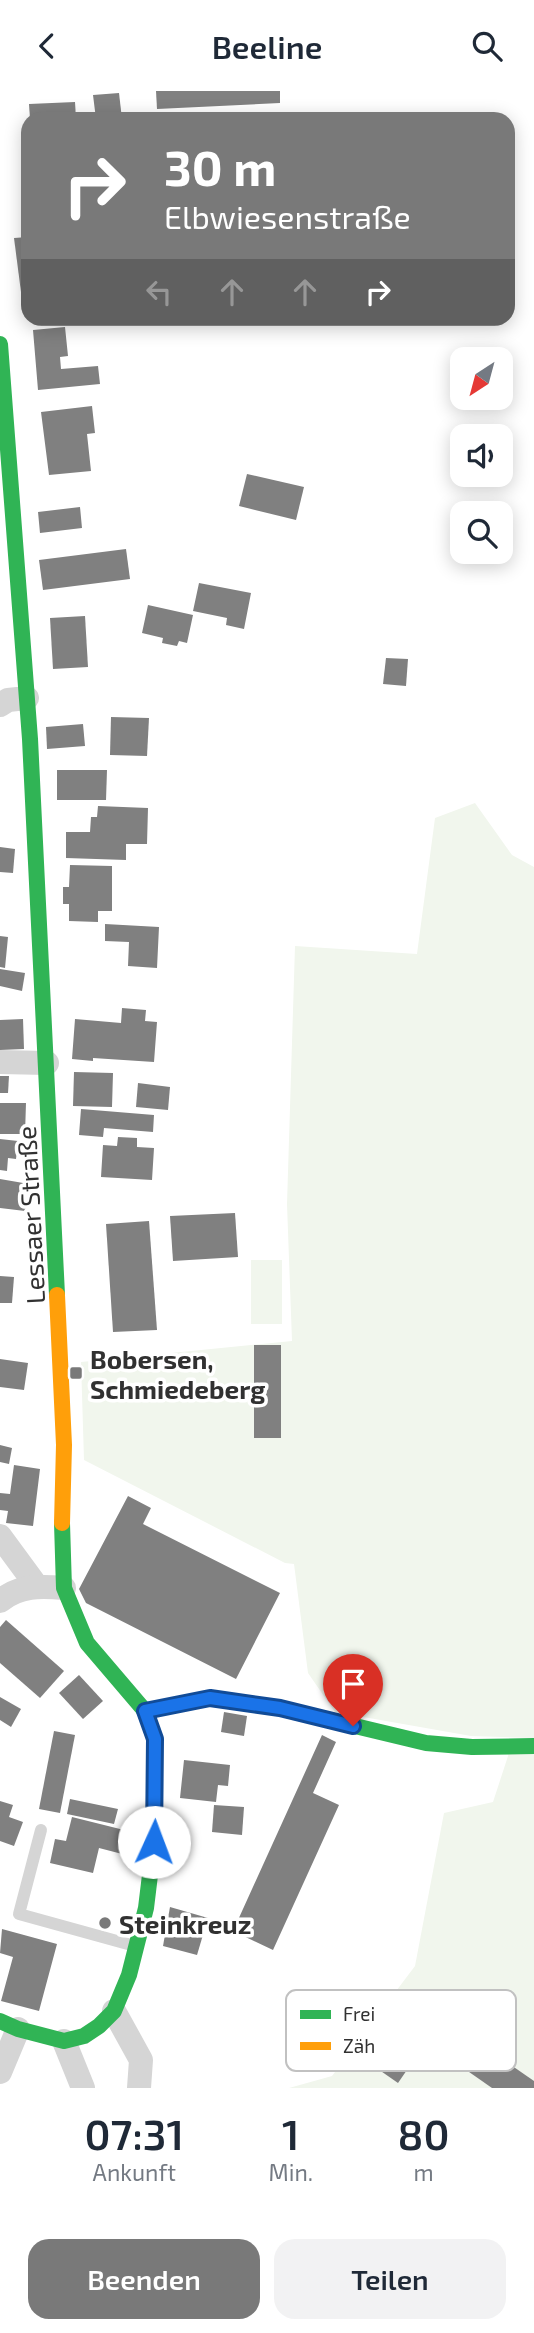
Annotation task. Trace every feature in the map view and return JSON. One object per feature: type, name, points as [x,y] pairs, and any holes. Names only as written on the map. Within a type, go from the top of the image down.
[{"type":"street","name":"Lessaer Straße","points":[[0,344],[27,698],[47,1063],[64,1445],[64,1588],[86,1643],[145,1711],[155,1739],[154,1842],[146,1908],[137,1946],[122,1995],[114,2011],[99,2026],[74,2038]]},
{"type":"street","points":[[0,705],[8,700],[27,698]]},
{"type":"street","points":[[0,1062],[47,1063]]},
{"type":"street","points":[[0,1536],[36,1585]]},
{"type":"street","points":[[0,1601],[9,1594],[36,1585],[64,1588]]},
{"type":"street","points":[[145,1711],[210,1698],[280,1708],[426,1743],[472,1747],[534,1746]]},
{"type":"street","points":[[114,2011],[141,2060],[139,2088]]},
{"type":"street","points":[[0,2072],[9,2025],[74,2038],[83,2088]]},
{"type":"lane","points":[[41,1830],[19,1914],[137,1946]]},
{"type":"shaded area","points":[[475,803],[512,855],[534,867],[534,1738],[471,1736],[335,1712],[308,1673],[294,1564],[285,1563],[84,1460],[81,1362],[292,1341],[287,1204],[295,946],[417,954],[435,818]]},
{"type":"shaded area","points":[[251,1260],[282,1260],[282,1324],[251,1324]]},
{"type":"shaded area","points":[[509,1753],[534,1753],[534,2088],[289,2088],[332,2076],[336,2071],[516,2071],[516,1990],[397,1990],[415,1966],[444,1813],[493,1802]]},
{"type":"building","points":[[156,91],[280,91],[280,103],[157,109]]},
{"type":"building","points":[[119,93],[121,112],[95,112],[93,95]]},
{"type":"building","points":[[75,102],[76,112],[30,112],[29,104]]},
{"type":"building","points":[[14,238],[21,238],[21,292]]},
{"type":"building","points":[[65,327],[68,356],[60,357],[61,369],[98,366],[100,384],[38,390],[33,330]]},
{"type":"building","points":[[92,406],[95,433],[87,434],[91,471],[49,475],[41,412]]},
{"type":"building","points":[[247,474],[304,487],[296,520],[239,506]]},
{"type":"building","points":[[80,507],[82,528],[40,533],[38,512]]},
{"type":"building","points":[[126,549],[130,579],[43,590],[39,560]]},
{"type":"building","points":[[199,583],[251,593],[244,629],[226,625],[227,618],[193,611]]},
{"type":"building","points":[[148,605],[193,615],[187,643],[179,641],[177,646],[162,643],[163,638],[142,633]]},
{"type":"building","points":[[85,616],[88,667],[53,669],[50,618]]},
{"type":"building","points":[[386,658],[408,659],[406,686],[383,684]]},
{"type":"building","points":[[111,717],[149,718],[147,756],[110,755]]},
{"type":"building","points":[[83,724],[85,746],[47,749],[46,727]]},
{"type":"building","points":[[57,770],[107,770],[106,800],[57,800]]},
{"type":"building","points":[[98,806],[148,808],[147,844],[126,844],[126,860],[66,858],[66,832],[90,832],[91,817],[97,817]]},
{"type":"building","points":[[0,847],[15,849],[13,873],[0,872]]},
{"type":"building","points":[[70,865],[112,866],[112,911],[98,911],[98,922],[69,921],[69,904],[63,904],[63,887],[69,887]]},
{"type":"building","points":[[105,924],[159,927],[157,968],[128,966],[129,942],[105,941]]},
{"type":"building","points":[[0,936],[8,937],[5,968],[0,967]]},
{"type":"building","points":[[0,969],[25,973],[22,991],[0,986]]},
{"type":"building","points":[[122,1008],[146,1010],[145,1021],[157,1022],[154,1062],[72,1059],[75,1019],[121,1023]]},
{"type":"building","points":[[23,1019],[24,1049],[0,1050],[0,1020]]},
{"type":"building","points":[[74,1072],[113,1073],[112,1107],[73,1106]]},
{"type":"building","points":[[0,1076],[9,1076],[8,1093],[0,1093]]},
{"type":"building","points":[[138,1083],[170,1087],[168,1110],[136,1107]]},
{"type":"building","points":[[0,1103],[26,1103],[25,1134],[0,1134]]},
{"type":"building","points":[[81,1109],[154,1115],[153,1132],[104,1128],[103,1137],[79,1135]]},
{"type":"building","points":[[118,1137],[137,1138],[137,1147],[154,1148],[152,1180],[101,1177],[103,1145],[117,1146]]},
{"type":"building","points":[[0,1139],[18,1141],[16,1159],[8,1158],[7,1171],[0,1170]]},
{"type":"building","points":[[0,1179],[29,1184],[25,1211],[0,1208]]},
{"type":"building","points":[[235,1213],[238,1257],[173,1261],[170,1216]]},
{"type":"building","points":[[149,1221],[157,1330],[113,1332],[106,1224]]},
{"type":"building","points":[[0,1276],[14,1277],[12,1303],[0,1303]]},
{"type":"building","points":[[254,1345],[281,1345],[281,1438],[254,1438]]},
{"type":"building","points":[[0,1359],[28,1363],[24,1390],[0,1387]]},
{"type":"building","points":[[0,1445],[12,1448],[9,1464],[0,1462]]},
{"type":"building","points":[[14,1465],[40,1469],[33,1526],[6,1523],[8,1511],[0,1510],[0,1493],[10,1494]]},
{"type":"building","points":[[128,1496],[151,1508],[143,1524],[280,1593],[236,1679],[86,1603],[79,1589]]},
{"type":"building","points":[[6,1620],[64,1671],[40,1698],[0,1663],[0,1627]]},
{"type":"building","points":[[79,1675],[103,1701],[83,1719],[59,1693]]},
{"type":"building","points":[[0,1697],[21,1709],[11,1727],[0,1720]]},
{"type":"building","points":[[224,1712],[247,1716],[244,1736],[221,1732]]},
{"type":"building","points":[[54,1731],[75,1735],[60,1813],[39,1809]]},
{"type":"building","points":[[322,1735],[336,1742],[313,1793],[339,1805],[273,1950],[233,1931]]},
{"type":"building","points":[[184,1760],[230,1765],[228,1786],[218,1785],[216,1802],[180,1798]]},
{"type":"building","points":[[70,1799],[118,1809],[114,1824],[67,1814]]},
{"type":"building","points":[[0,1801],[13,1805],[9,1817],[23,1822],[14,1846],[0,1841]]},
{"type":"building","points":[[214,1805],[244,1807],[242,1835],[212,1832]]},
{"type":"building","points":[[72,1817],[132,1832],[126,1855],[99,1848],[93,1873],[50,1863],[55,1839],[66,1841]]},
{"type":"building","points":[[170,1907],[208,1918],[197,1955],[163,1946]]},
{"type":"building","points":[[2,1929],[57,1944],[39,2011],[1,2001],[13,1957],[0,1953]]},
{"type":"building","points":[[516,2069],[534,2081],[534,2088],[492,2088],[468,2071],[516,2071]]},
{"type":"building","points":[[381,2071],[406,2071],[398,2083]]},
{"type":"traffic: fast","points":[[0,344],[30,739],[57,1295]]},
{"type":"traffic: fast","points":[[0,2021],[18,2029],[64,2041],[84,2036],[99,2026],[114,2011],[129,1975],[146,1908],[154,1842],[155,1739],[145,1711],[87,1643],[64,1588],[62,1523]]},
{"type":"traffic: fast","points":[[145,1711],[210,1698],[280,1708],[426,1743],[472,1747],[534,1746]]},
{"type":"traffic: slow","points":[[57,1295],[64,1445],[62,1523]]},
{"type":"place","name":"Bobersen, Schmiedeberg","points":[[76,1373]]},
{"type":"place","name":"Steinkreuz","points":[[105,1923]]},
{"type":"route","points":[[154,1842],[155,1739],[145,1711],[210,1698],[280,1708],[353,1726]]}]
